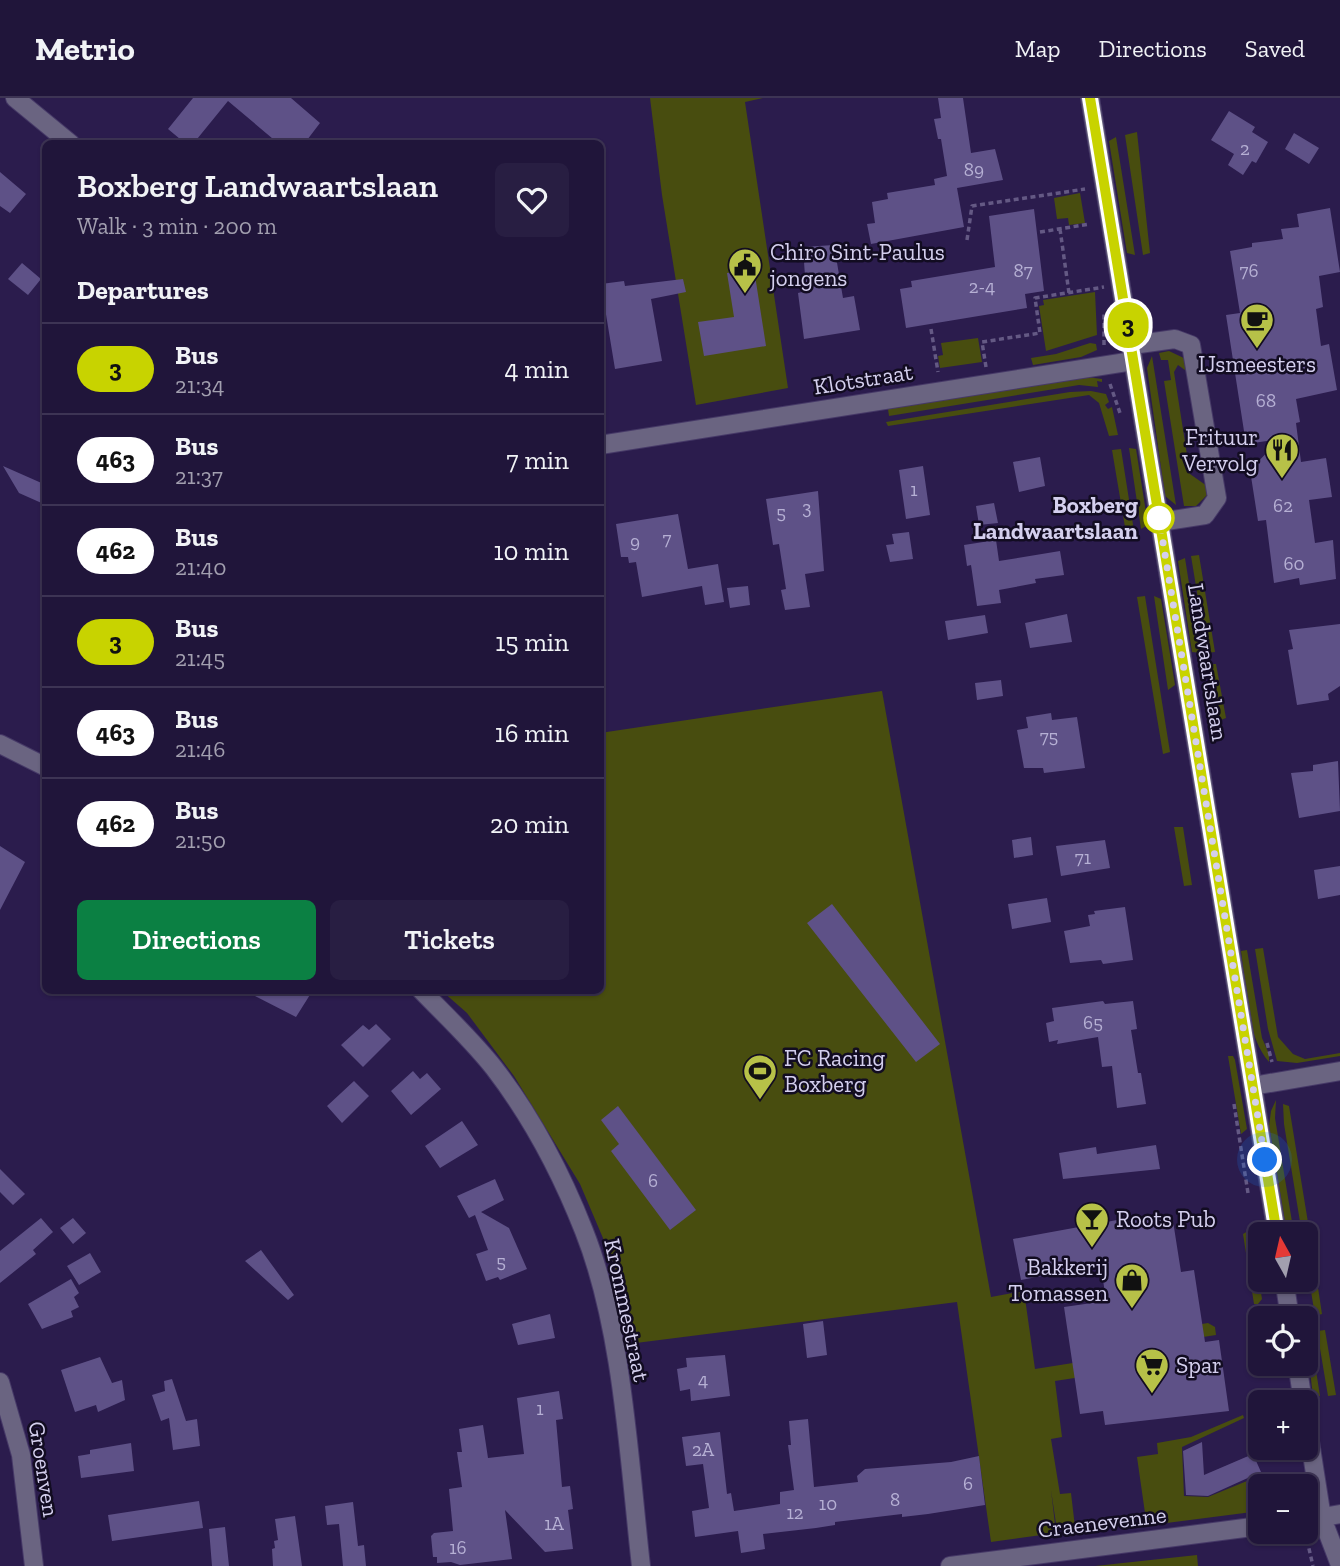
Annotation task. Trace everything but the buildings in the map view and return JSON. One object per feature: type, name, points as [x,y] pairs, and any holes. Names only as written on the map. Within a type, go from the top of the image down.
[{"type":"street","points":[[15,98],[66,140]]},
{"type":"street","name":"Landwaartslaan","points":[[1090,98],[1275,1222]]},
{"type":"street","name":"Klotstraat","points":[[604,444],[1132,353],[1175,339],[1191,345],[1217,498],[1205,515],[1160,522]]},
{"type":"street","points":[[0,744],[42,765]]},
{"type":"street","name":"Krommestraat","points":[[425,994],[494,1069],[556,1170],[585,1232],[605,1303],[621,1391],[641,1566]]},
{"type":"street","points":[[1253,1086],[1340,1071]]},
{"type":"street","name":"Groenven","points":[[0,1382],[21,1455],[34,1566]]},
{"type":"street","points":[[1313,1460],[1323,1517],[1340,1565]]},
{"type":"street","name":"Craenevenne","points":[[950,1566],[1248,1528]]},
{"type":"path","points":[[967,240],[972,206],[1079,190]]},
{"type":"path","points":[[1040,232],[1084,225]]},
{"type":"path","points":[[1060,229],[1069,293]]},
{"type":"path","points":[[985,360],[982,342],[1040,333],[1035,298],[1094,289]]},
{"type":"path","points":[[931,329],[937,369]]},
{"type":"path","points":[[1308,1544],[1313,1566]]},
{"type":"green space","points":[[650,98],[763,98],[745,102],[788,388],[696,405],[662,195]]},
{"type":"green space","points":[[1137,132],[1150,253],[1143,255],[1125,135]]},
{"type":"green space","points":[[1116,137],[1135,255],[1127,253],[1109,141]]},
{"type":"green space","points":[[1080,193],[1085,223],[1069,225],[1068,218],[1057,219],[1054,198]]},
{"type":"green space","points":[[1095,292],[1097,335],[1046,351],[1039,306],[1044,305],[1043,300]]},
{"type":"green space","points":[[978,338],[982,362],[940,368],[938,356],[943,355],[941,343]]},
{"type":"green space","points":[[1090,343],[1096,344],[1097,350],[1081,357],[1033,365],[1031,358],[1056,354]]},
{"type":"green space","points":[[1169,351],[1188,360],[1189,373],[1178,365],[1174,372],[1190,474],[1207,486],[1207,495],[1196,506],[1184,506],[1164,381],[1171,380],[1168,360],[1161,360],[1159,353]]},
{"type":"green space","points":[[1152,356],[1176,505],[1165,496],[1147,368]]},
{"type":"green space","points":[[1087,377],[1102,379],[1102,382],[1097,381],[1098,387],[1079,385],[889,416],[888,409]]},
{"type":"green space","points":[[1091,391],[1106,394],[1109,402],[1105,405],[1108,409],[1112,407],[1118,435],[1109,436],[1099,403],[1089,395],[888,426],[886,422],[1070,392]]},
{"type":"green space","points":[[1129,448],[1136,449],[1148,525],[1141,529]]},
{"type":"green space","points":[[1121,449],[1134,531],[1126,533],[1112,450]]},
{"type":"green space","points":[[1199,555],[1215,652],[1207,653],[1191,556]]},
{"type":"green space","points":[[1185,558],[1200,653],[1192,652],[1178,561]]},
{"type":"green space","points":[[1145,596],[1170,752],[1163,754],[1137,597]]},
{"type":"green space","points":[[1154,596],[1161,599],[1175,685],[1168,690]]},
{"type":"green space","points":[[1209,664],[1216,664],[1226,718],[1218,721]]},
{"type":"green space","points":[[882,691],[991,1297],[1024,1291],[1035,1369],[1123,1355],[1154,1332],[1208,1323],[1215,1327],[1216,1335],[1177,1341],[1140,1368],[1055,1381],[1062,1437],[1051,1439],[1060,1494],[1071,1493],[1075,1527],[1057,1530],[1051,1490],[1056,1533],[991,1542],[957,1302],[636,1343],[614,1264],[580,1184],[514,1076],[467,1013],[445,994],[604,994],[604,732]]},
{"type":"green space","points":[[1174,827],[1183,827],[1192,885],[1184,886]]},
{"type":"green space","points":[[1263,948],[1278,1037],[1293,1054],[1305,1059],[1340,1053],[1340,1056],[1297,1063],[1277,1061],[1268,1029],[1255,949]]},
{"type":"green space","points":[[1247,950],[1262,1038],[1269,1054],[1269,1062],[1255,1038],[1248,1009],[1241,951]]},
{"type":"green space","points":[[1228,1056],[1233,1056],[1235,1060],[1247,1129],[1241,1134]]},
{"type":"green space","points":[[1276,1100],[1275,1118],[1292,1222],[1285,1222],[1269,1126]]},
{"type":"green space","points":[[1283,1104],[1289,1106],[1308,1222],[1300,1222]]},
{"type":"green space","points":[[1248,1231],[1248,1266],[1243,1234]]},
{"type":"green space","points":[[1318,1288],[1322,1314],[1318,1315],[1318,1306],[1313,1306],[1311,1292],[1318,1292]]},
{"type":"green space","points":[[1252,1292],[1261,1292],[1262,1299],[1258,1304],[1254,1304]]},
{"type":"green space","points":[[1325,1330],[1336,1395],[1328,1396],[1318,1331]]},
{"type":"green space","points":[[1311,1376],[1317,1376],[1320,1396],[1318,1390],[1312,1390]]},
{"type":"green space","points":[[1243,1415],[1244,1418],[1182,1447],[1184,1496],[1208,1497],[1248,1481],[1248,1513],[1151,1525],[1151,1520],[1146,1520],[1137,1457],[1158,1454],[1157,1443],[1191,1437]]},
{"type":"green space","points":[[1197,1555],[1198,1566],[1095,1566]]},
{"type":"bus line","name":"3","points":[[1090,98],[1275,1222]]},
{"type":"place","name":"Chiro Sint-Paulus jongens","points":[[745,295]]},
{"type":"place","name":"IJsmeesters","points":[[1257,350]]},
{"type":"place","name":"Frituur Vervolg","points":[[1282,480]]},
{"type":"place","name":"Boxberg Landwaartslaan","points":[[1159,518]]},
{"type":"place","name":"FC Racing Boxberg","points":[[760,1101]]},
{"type":"place","name":"Roots Pub","points":[[1092,1249]]},
{"type":"place","name":"Bakkerij Tomassen","points":[[1132,1310]]},
{"type":"place","name":"Spar","points":[[1152,1395]]},
{"type":"route","points":[[1159,518],[1265,1160]]}]
